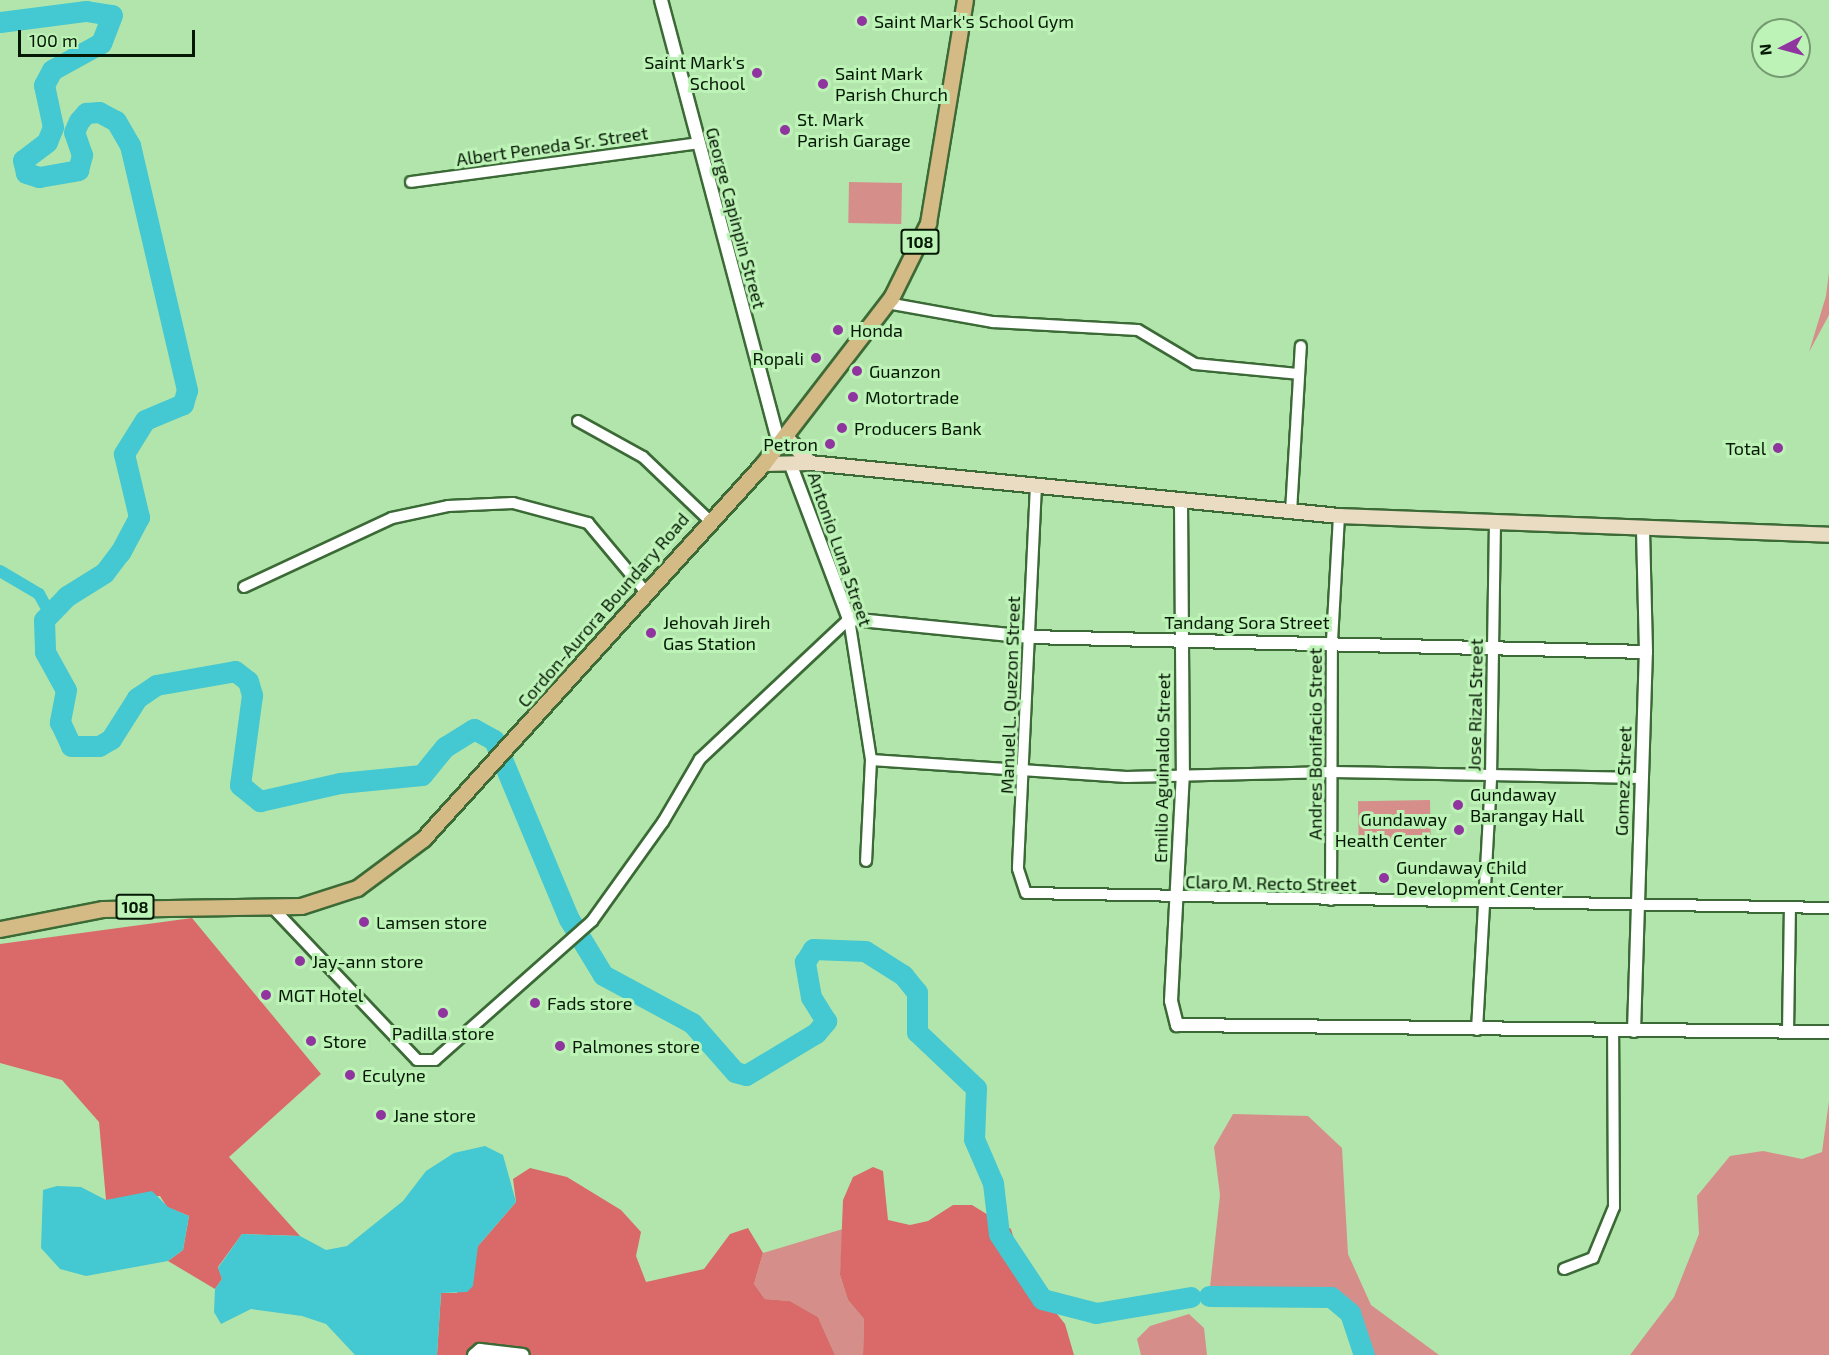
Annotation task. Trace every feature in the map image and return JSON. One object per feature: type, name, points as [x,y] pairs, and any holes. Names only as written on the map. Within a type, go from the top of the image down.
[{"type":"main road","name":"Cordon-Aurora Boundary Road","points":[[0,929],[103,909],[301,906],[357,888],[423,839],[527,727],[644,590],[763,464],[887,303],[928,223],[965,0]]},
{"type":"main road","points":[[782,440],[810,463]]},
{"type":"main road","points":[[763,464],[810,463],[1340,516],[1643,531],[1829,536]]},
{"type":"street","name":"George Capinpin Street","points":[[661,0],[698,143],[782,440]]},
{"type":"street","name":"Albert Peneda Sr. Street","points":[[411,182],[698,143]]},
{"type":"street","points":[[887,303],[993,322],[1138,330],[1195,364],[1298,374]]},
{"type":"street","points":[[1291,512],[1301,346]]},
{"type":"street","points":[[578,421],[643,457],[709,520]]},
{"type":"street","name":"Antonio Luna Street","points":[[790,463],[849,619],[871,760],[866,861]]},
{"type":"street","name":"Manuel L. Quezon Street","points":[[1036,485],[1025,772],[1018,878],[1022,890],[1036,896]]},
{"type":"street","name":"Emilio Aguinaldo Street","points":[[1181,501],[1183,772],[1171,1001],[1174,1019],[1185,1029],[1477,1030]]},
{"type":"street","points":[[244,587],[393,518],[448,506],[513,503],[588,523],[644,590]]},
{"type":"street","name":"Andres Bonifacio Street","points":[[1331,900],[1332,641],[1340,516]]},
{"type":"street","name":"Jose Rizal Street","points":[[1477,1030],[1486,903],[1491,777],[1495,523]]},
{"type":"street","name":"Gomez Street","points":[[1634,1031],[1646,652],[1643,531]]},
{"type":"street","points":[[271,906],[422,1063],[470,1033],[592,921],[663,822],[700,759],[849,619]]},
{"type":"street","name":"Tandang Sora Street","points":[[849,619],[1029,637],[1332,641],[1492,649],[1646,652]]},
{"type":"street","points":[[871,760],[1126,777],[1183,772],[1333,772],[1491,777],[1641,778]]},
{"type":"street","name":"Claro M. Recto Street","points":[[1036,896],[1829,908]]},
{"type":"street","points":[[1788,1032],[1790,907]]},
{"type":"street","points":[[1477,1030],[1829,1032]]},
{"type":"street","points":[[1564,1269],[1593,1258],[1612,1214],[1614,1031]]},
{"type":"street","points":[[474,1355],[480,1350],[523,1355]]},
{"type":"shaded area","points":[[849,182],[902,183],[901,224],[848,223]]},
{"type":"shaded area","points":[[1829,272],[1829,315],[1809,352],[1826,296]]},
{"type":"shaded area","points":[[1430,800],[1431,839],[1359,840],[1358,801]]},
{"type":"shaded area","points":[[192,918],[321,1074],[229,1157],[300,1236],[242,1234],[218,1267],[222,1279],[215,1289],[168,1261],[183,1250],[189,1216],[167,1207],[160,1196],[106,1200],[99,1122],[62,1080],[0,1063],[0,944]]},
{"type":"shaded area","points":[[1829,1101],[1829,1355],[1630,1355],[1674,1297],[1699,1234],[1697,1196],[1730,1156],[1763,1151],[1802,1159],[1822,1152]]},
{"type":"shaded area","points":[[1233,1114],[1308,1116],[1342,1148],[1348,1254],[1371,1305],[1439,1355],[1364,1355],[1356,1323],[1337,1299],[1209,1296],[1220,1195],[1214,1147]]},
{"type":"shaded area","points":[[873,1167],[883,1171],[888,1220],[910,1225],[928,1221],[953,1205],[972,1205],[1011,1229],[1023,1271],[1065,1324],[1074,1355],[863,1355],[864,1319],[848,1300],[840,1275],[843,1200],[853,1177]]},
{"type":"shaded area","points":[[530,1168],[567,1177],[621,1210],[641,1232],[636,1256],[646,1282],[704,1269],[730,1234],[748,1228],[763,1253],[754,1284],[765,1299],[790,1301],[818,1317],[835,1355],[437,1355],[441,1293],[457,1293],[478,1246],[516,1202],[513,1179]]},
{"type":"shaded area","points":[[843,1229],[840,1275],[848,1300],[864,1319],[863,1355],[835,1355],[818,1317],[790,1301],[765,1299],[754,1284],[763,1253]]},
{"type":"shaded area","points":[[1189,1314],[1204,1328],[1207,1355],[1141,1355],[1137,1339],[1150,1326]]},
{"type":"water","points":[[485,1146],[503,1155],[516,1202],[478,1246],[473,1286],[467,1292],[441,1293],[437,1355],[355,1355],[326,1324],[302,1316],[251,1309],[221,1324],[214,1312],[215,1289],[222,1279],[218,1268],[242,1234],[300,1236],[326,1250],[347,1246],[403,1201],[426,1171],[454,1153]]},
{"type":"water","points":[[57,1186],[81,1187],[106,1200],[152,1191],[168,1207],[189,1216],[183,1250],[168,1261],[86,1276],[60,1269],[41,1248],[43,1190]]},
{"type":"waterway","points":[[0,22],[86,11],[112,15],[101,43],[52,70],[44,85],[53,127],[47,142],[23,160],[26,173],[39,177],[78,170],[82,155],[74,132],[79,121],[86,113],[99,112],[116,121],[130,145],[187,390],[183,404],[145,420],[124,454],[139,517],[120,552],[104,573],[67,596],[44,620],[45,652],[66,690],[60,722],[71,746],[99,746],[111,739],[137,698],[156,685],[235,671],[248,681],[252,695],[240,785],[260,801],[340,783],[422,775],[445,747],[474,729],[494,740],[569,919],[603,975],[692,1023],[735,1072],[746,1075],[816,1033],[826,1021],[811,997],[805,962],[813,949],[865,951],[903,975],[917,992],[917,1032],[976,1088],[974,1139],[993,1183],[999,1234],[1042,1299],[1096,1313],[1191,1297]]},
{"type":"waterway","points":[[0,571],[39,594],[49,612]]},
{"type":"waterway","points":[[1209,1296],[1331,1297],[1350,1313],[1364,1355]]},
{"type":"place","name":"Saint Mark's School Gym","points":[[862,21]]},
{"type":"place","name":"Saint Mark's School","points":[[757,73]]},
{"type":"place","name":"Saint Mark Parish Church","points":[[823,84]]},
{"type":"place","name":"St. Mark Parish Garage","points":[[785,130]]},
{"type":"place","name":"Honda","points":[[838,330]]},
{"type":"place","name":"Ropali","points":[[816,358]]},
{"type":"place","name":"Guanzon","points":[[857,371]]},
{"type":"place","name":"Motortrade","points":[[853,397]]},
{"type":"place","name":"Producers Bank","points":[[842,428]]},
{"type":"place","name":"Petron","points":[[830,444]]},
{"type":"place","name":"Total","points":[[1778,448]]},
{"type":"place","name":"Jehovah Jireh Gas Station","points":[[651,633]]},
{"type":"place","name":"Gundaway Barangay Hall","points":[[1458,805]]},
{"type":"place","name":"Gundaway Health Center","points":[[1459,830]]},
{"type":"place","name":"Gundaway Child Development Center","points":[[1384,878]]},
{"type":"place","name":"Lamsen store","points":[[364,922]]},
{"type":"place","name":"Jay-ann store","points":[[300,961]]},
{"type":"place","name":"MGT Hotel","points":[[266,995]]},
{"type":"place","name":"Fads store","points":[[535,1003]]},
{"type":"place","name":"Padilla store","points":[[443,1013]]},
{"type":"place","name":"Store","points":[[311,1041]]},
{"type":"place","name":"Palmones store","points":[[560,1046]]},
{"type":"place","name":"Eculyne","points":[[350,1075]]},
{"type":"place","name":"Jane store","points":[[381,1115]]}]
